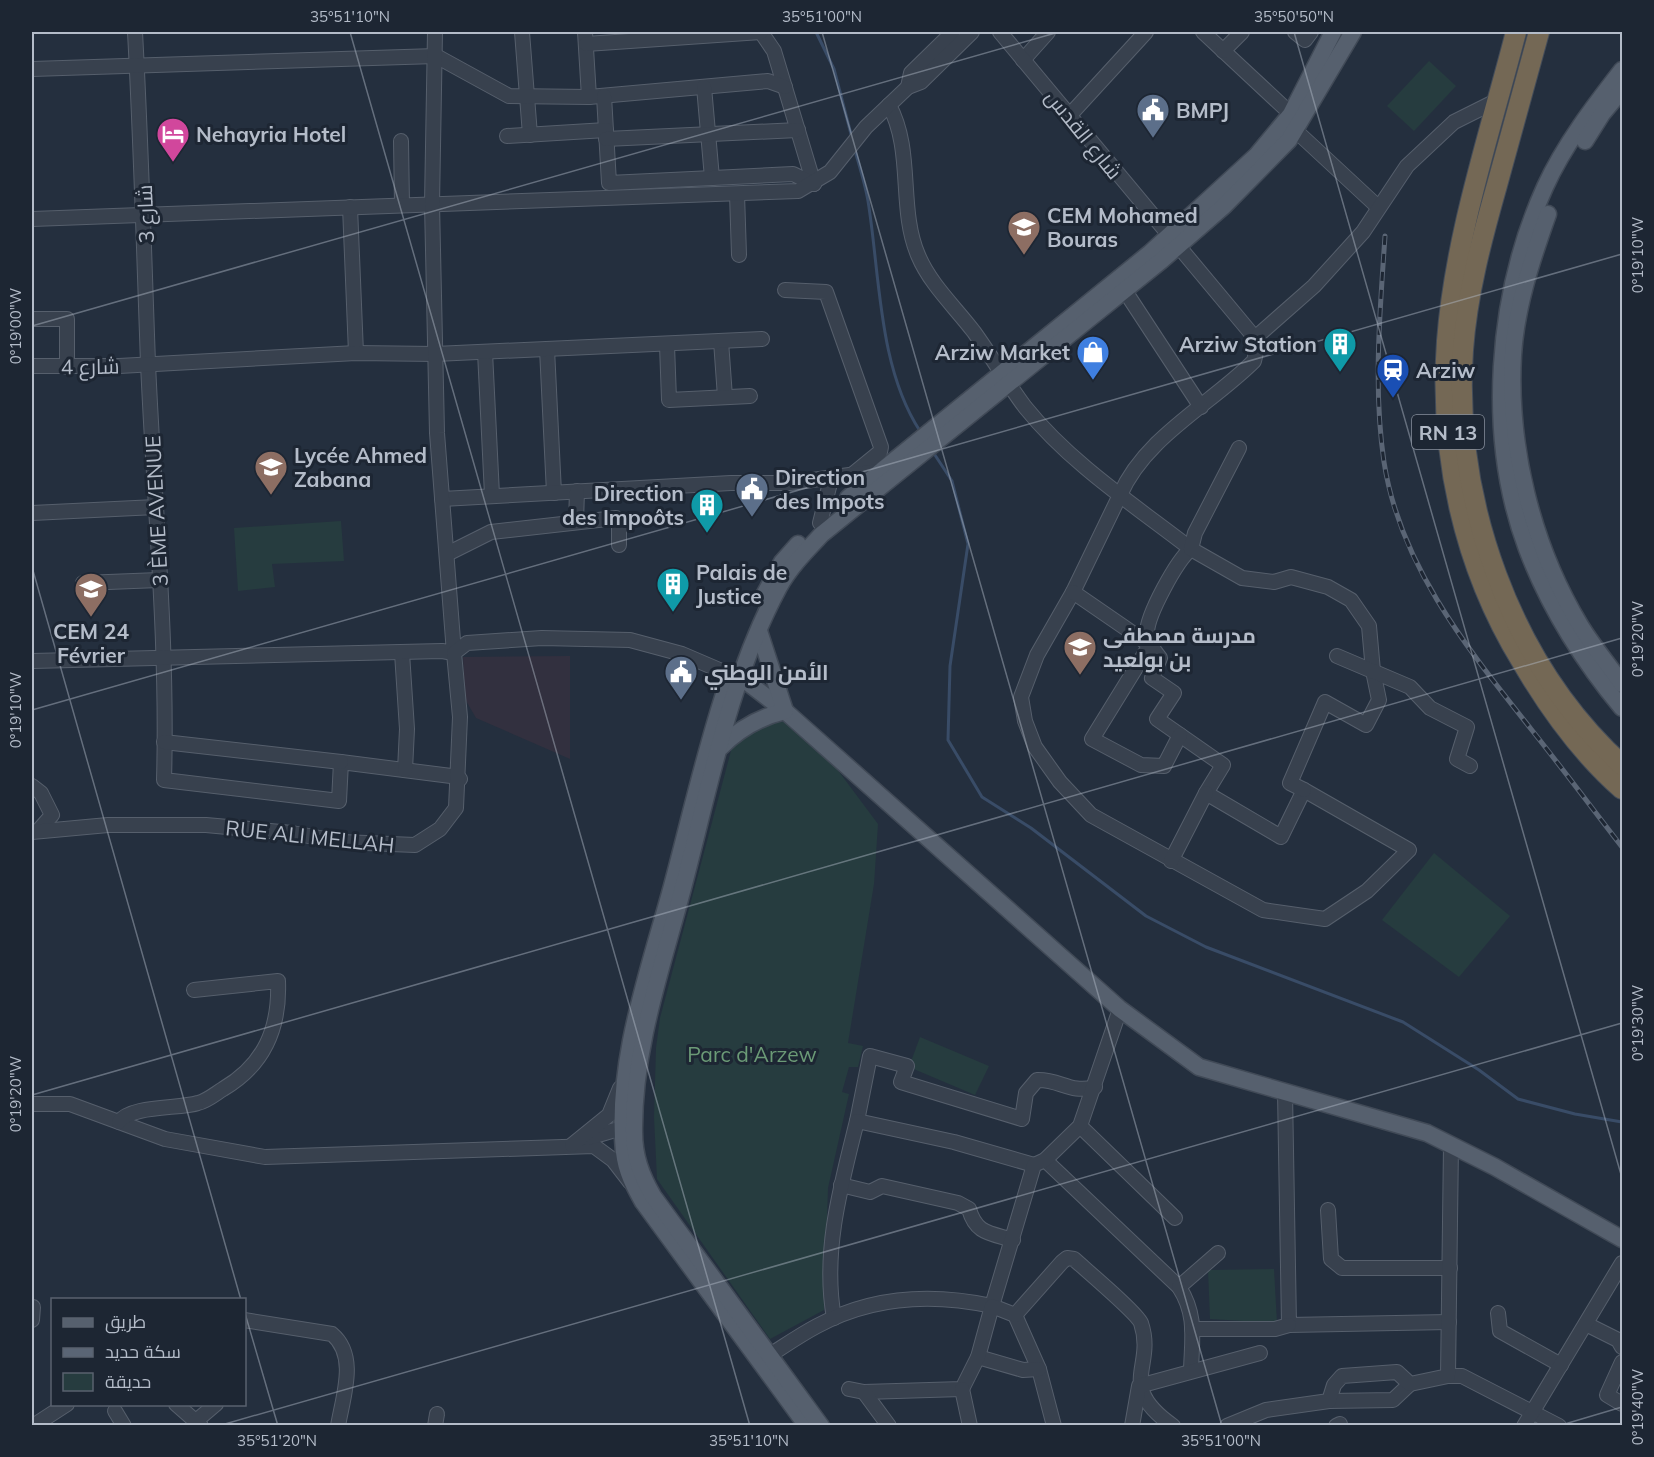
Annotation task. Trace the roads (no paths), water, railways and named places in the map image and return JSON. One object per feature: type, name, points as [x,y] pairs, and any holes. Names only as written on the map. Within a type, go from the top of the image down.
[{"type":"highway","name":"RN 13","points":[[1516,32],[1463,238],[1447,340],[1445,407],[1452,472],[1465,534],[1481,584],[1509,642],[1566,731],[1623,789]]},
{"type":"highway","name":"RN 13","points":[[1539,32],[1473,280],[1463,349],[1462,404],[1467,454],[1478,515],[1496,572],[1529,645],[1569,707],[1623,765]]},
{"type":"main road","points":[[821,1425],[765,1358],[635,1188],[626,1169],[630,1048],[646,977],[718,712],[779,587],[822,534],[909,457],[1269,163],[1295,130],[1321,68],[1333,32]]},
{"type":"main road","points":[[1005,379],[1125,291],[1256,156],[1291,114],[1321,68],[1353,32]]},
{"type":"main road","points":[[1623,70],[1591,110],[1545,186],[1515,273],[1501,358],[1505,454],[1515,508],[1527,550],[1564,627],[1598,679],[1623,708]]},
{"type":"main road","points":[[1623,90],[1602,114],[1558,185],[1527,272],[1513,354],[1517,451],[1539,540],[1580,625],[1623,684]]},
{"type":"main road","points":[[807,1425],[765,1358],[653,1196],[638,1166],[628,1133],[657,980],[720,748],[736,677],[771,578],[782,561],[820,523],[879,471],[909,457]]},
{"type":"main road","points":[[759,631],[785,711]]},
{"type":"main road","points":[[736,677],[785,711],[1120,1009],[1199,1067],[1426,1133],[1495,1167],[1623,1239]]},
{"type":"main road","points":[[720,748],[733,735],[750,725],[785,711]]},
{"type":"street","name":"شارع 3","points":[[135,32],[145,216],[148,363]]},
{"type":"street","name":"RUE ALI MELLAH","points":[[34,831],[108,825],[207,825],[292,833],[342,842],[415,845],[440,829],[456,808],[460,717],[442,498],[435,354],[432,204],[435,32]]},
{"type":"street","points":[[522,32],[530,135]]},
{"type":"street","points":[[589,97],[586,38],[761,32],[774,51],[814,184]]},
{"type":"street","points":[[908,87],[911,73],[953,32]]},
{"type":"street","points":[[32,219],[798,191],[814,184],[830,172],[866,127],[908,87],[921,82],[972,32]]},
{"type":"street","name":"شارع القدس","points":[[999,32],[1256,343]]},
{"type":"street","points":[[1023,60],[1048,32]]},
{"type":"street","points":[[1069,116],[1146,32]]},
{"type":"street","points":[[1203,32],[1291,114]]},
{"type":"street","points":[[1223,51],[1242,32]]},
{"type":"street","points":[[1295,32],[1305,40],[1311,32]]},
{"type":"street","points":[[32,69],[436,56],[509,96],[589,97],[768,81],[785,87]]},
{"type":"street","points":[[705,87],[712,178]]},
{"type":"street","points":[[604,96],[609,183],[793,174],[814,184]]},
{"type":"street","points":[[889,105],[903,145],[912,236],[917,253],[925,270],[974,332],[1026,408],[1062,447],[1120,495],[1191,549],[1242,578],[1274,582],[1291,577],[1328,587],[1351,600],[1369,626],[1373,671],[1380,700],[1366,724],[1325,702],[1290,783],[1409,850],[1368,891],[1325,919],[1263,910],[1091,815],[1060,782],[1035,747],[1025,721],[1022,697],[1037,655],[1072,592],[1120,495],[1125,484],[1156,444],[1254,361],[1256,343],[1314,286],[1363,232],[1407,166],[1454,122],[1498,100]]},
{"type":"street","points":[[507,136],[709,135],[798,130]]},
{"type":"street","points":[[1295,130],[1378,207]]},
{"type":"street","points":[[401,141],[402,205]]},
{"type":"street","points":[[737,194],[739,255]]},
{"type":"street","points":[[350,207],[356,353]]},
{"type":"street","points":[[785,290],[824,291],[830,303],[881,450],[851,475]]},
{"type":"street","points":[[1125,291],[1201,407]]},
{"type":"street","points":[[32,319],[67,319],[67,367]]},
{"type":"street","name":"شارع 4","points":[[32,366],[119,366],[356,353],[435,354],[762,339]]},
{"type":"street","points":[[721,342],[725,397]]},
{"type":"street","points":[[667,345],[669,400],[750,396]]},
{"type":"street","points":[[548,349],[554,493]]},
{"type":"street","points":[[485,352],[492,495]]},
{"type":"street","name":"3 ÈME AVENUE","points":[[148,363],[159,580],[164,780],[339,801],[341,762]]},
{"type":"street","points":[[1180,735],[1164,766],[1141,765],[1092,739],[1150,645],[1147,632],[1164,586],[1181,556],[1191,549],[1195,533],[1239,448]]},
{"type":"street","points":[[442,498],[731,483],[790,483],[879,471]]},
{"type":"street","points":[[820,523],[831,479]]},
{"type":"street","points":[[576,522],[577,491]]},
{"type":"street","points":[[32,513],[156,507]]},
{"type":"street","points":[[447,554],[492,531],[618,518],[619,545]]},
{"type":"street","points":[[83,583],[159,580]]},
{"type":"street","points":[[1072,592],[1150,645],[1160,658],[1152,678],[1174,693],[1157,719],[1223,765],[1171,861]]},
{"type":"street","points":[[32,661],[110,658],[162,660],[442,651],[454,653],[467,643],[542,638],[630,640],[682,654],[736,677]]},
{"type":"street","points":[[402,653],[406,729],[405,770]]},
{"type":"street","points":[[1337,656],[1410,687],[1430,708],[1467,727],[1457,759],[1470,766]]},
{"type":"street","points":[[164,742],[405,770],[459,779]]},
{"type":"street","points":[[34,831],[52,815],[35,790]]},
{"type":"street","points":[[1206,793],[1281,837],[1304,790]]},
{"type":"street","points":[[119,1122],[123,1117],[145,1111],[200,1103],[244,1077],[265,1051],[279,1000],[278,981],[194,990]]},
{"type":"street","points":[[970,1425],[962,1389],[978,1357],[992,1306],[1039,1163],[1080,1126],[1120,1009]]},
{"type":"street","points":[[570,1146],[590,1133],[609,1115],[617,1098],[630,1048]]},
{"type":"street","points":[[834,1318],[828,1288],[841,1185],[858,1121],[870,1056],[907,1065],[902,1082],[1022,1119],[1026,1094],[1037,1080],[1047,1080],[1081,1091],[1095,1087]]},
{"type":"street","points":[[1285,1092],[1289,1325]]},
{"type":"street","points":[[32,1104],[70,1104],[165,1139],[265,1156],[594,1146],[610,1142],[628,1133]]},
{"type":"street","points":[[858,1121],[1039,1163],[1179,1287],[1189,1303],[1193,1316],[1191,1370]]},
{"type":"street","points":[[1080,1126],[1175,1218]]},
{"type":"street","points":[[570,1146],[608,1131],[628,1133]]},
{"type":"street","points":[[1448,1376],[1451,1145]]},
{"type":"street","points":[[594,1146],[613,1160],[635,1188]]},
{"type":"street","points":[[841,1185],[870,1192],[882,1185],[958,1203],[969,1209],[973,1221],[980,1230],[1013,1240]]},
{"type":"street","points":[[1328,1210],[1331,1259],[1342,1268],[1450,1268]]},
{"type":"street","points":[[1179,1287],[1218,1253]]},
{"type":"street","points":[[1015,1315],[1067,1258],[1074,1259],[1140,1320],[1144,1337],[1132,1425]]},
{"type":"street","points":[[1524,1425],[1623,1263]]},
{"type":"street","points":[[765,1358],[834,1318],[873,1305],[918,1297],[954,1297],[992,1306],[1015,1315],[1039,1370],[1054,1425]]},
{"type":"street","points":[[1498,1313],[1500,1331],[1561,1365]]},
{"type":"street","points":[[246,1320],[332,1334],[342,1342],[348,1360],[338,1425]]},
{"type":"street","points":[[1192,1329],[1275,1329],[1289,1325],[1449,1322]]},
{"type":"street","points":[[1586,1323],[1618,1340],[1623,1347]]},
{"type":"street","points":[[1139,1386],[1260,1353]]},
{"type":"street","points":[[978,1357],[1023,1370],[1039,1370]]},
{"type":"street","points":[[1623,1362],[1608,1395],[1623,1404]]},
{"type":"street","points":[[1329,1401],[1334,1385],[1342,1376],[1397,1372],[1410,1384]]},
{"type":"street","points":[[1227,1425],[1253,1421],[1266,1410],[1329,1401],[1393,1400],[1410,1384],[1448,1376],[1462,1376],[1559,1425]]},
{"type":"street","points":[[1139,1386],[1155,1413],[1173,1425]]},
{"type":"street","points":[[849,1389],[864,1392],[962,1389]]},
{"type":"street","points":[[864,1392],[889,1425]]},
{"type":"street","points":[[33,1425],[52,1420],[65,1406]]},
{"type":"street","points":[[178,1406],[199,1423],[214,1406]]},
{"type":"street","points":[[115,1411],[124,1425]]},
{"type":"waterway","points":[[816,32],[834,69],[852,138]]},
{"type":"waterway","points":[[854,147],[868,201],[888,349],[906,406],[920,431]]},
{"type":"waterway","points":[[933,452],[952,481],[968,544],[950,666],[948,740],[982,797],[1031,828],[1146,916],[1206,947],[1403,1022],[1479,1070],[1518,1099],[1575,1114],[1622,1122]]},
{"type":"railway","points":[[1385,236],[1379,349],[1379,406],[1384,462],[1392,500],[1405,536],[1421,571],[1461,637],[1622,847]]},
{"type":"place","name":"BMPJ","points":[[1153,139]]},
{"type":"place","name":"Nehayria Hotel","points":[[173,163]]},
{"type":"place","name":"CEM Mohamed Bouras","points":[[1024,256]]},
{"type":"place","name":"Arziw Station","points":[[1340,373]]},
{"type":"place","name":"Arziw Market","points":[[1093,381]]},
{"type":"place","name":"Arziw","points":[[1393,399]]},
{"type":"place","name":"Lycée Ahmed Zabana","points":[[271,496]]},
{"type":"place","name":"Direction des Impots","points":[[752,518]]},
{"type":"place","name":"Direction des Impoôts","points":[[707,534]]},
{"type":"place","name":"Palais de Justice","points":[[673,613]]},
{"type":"place","name":"CEM 24 Février","points":[[91,618]]},
{"type":"place","name":"مدرسة مصطفى بن بولعيد","points":[[1080,676]]},
{"type":"place","name":"الأمن الوطني","points":[[681,701]]},
{"type":"park label","name":"Parc d'Arzew","points":[[752,1054]]}]
